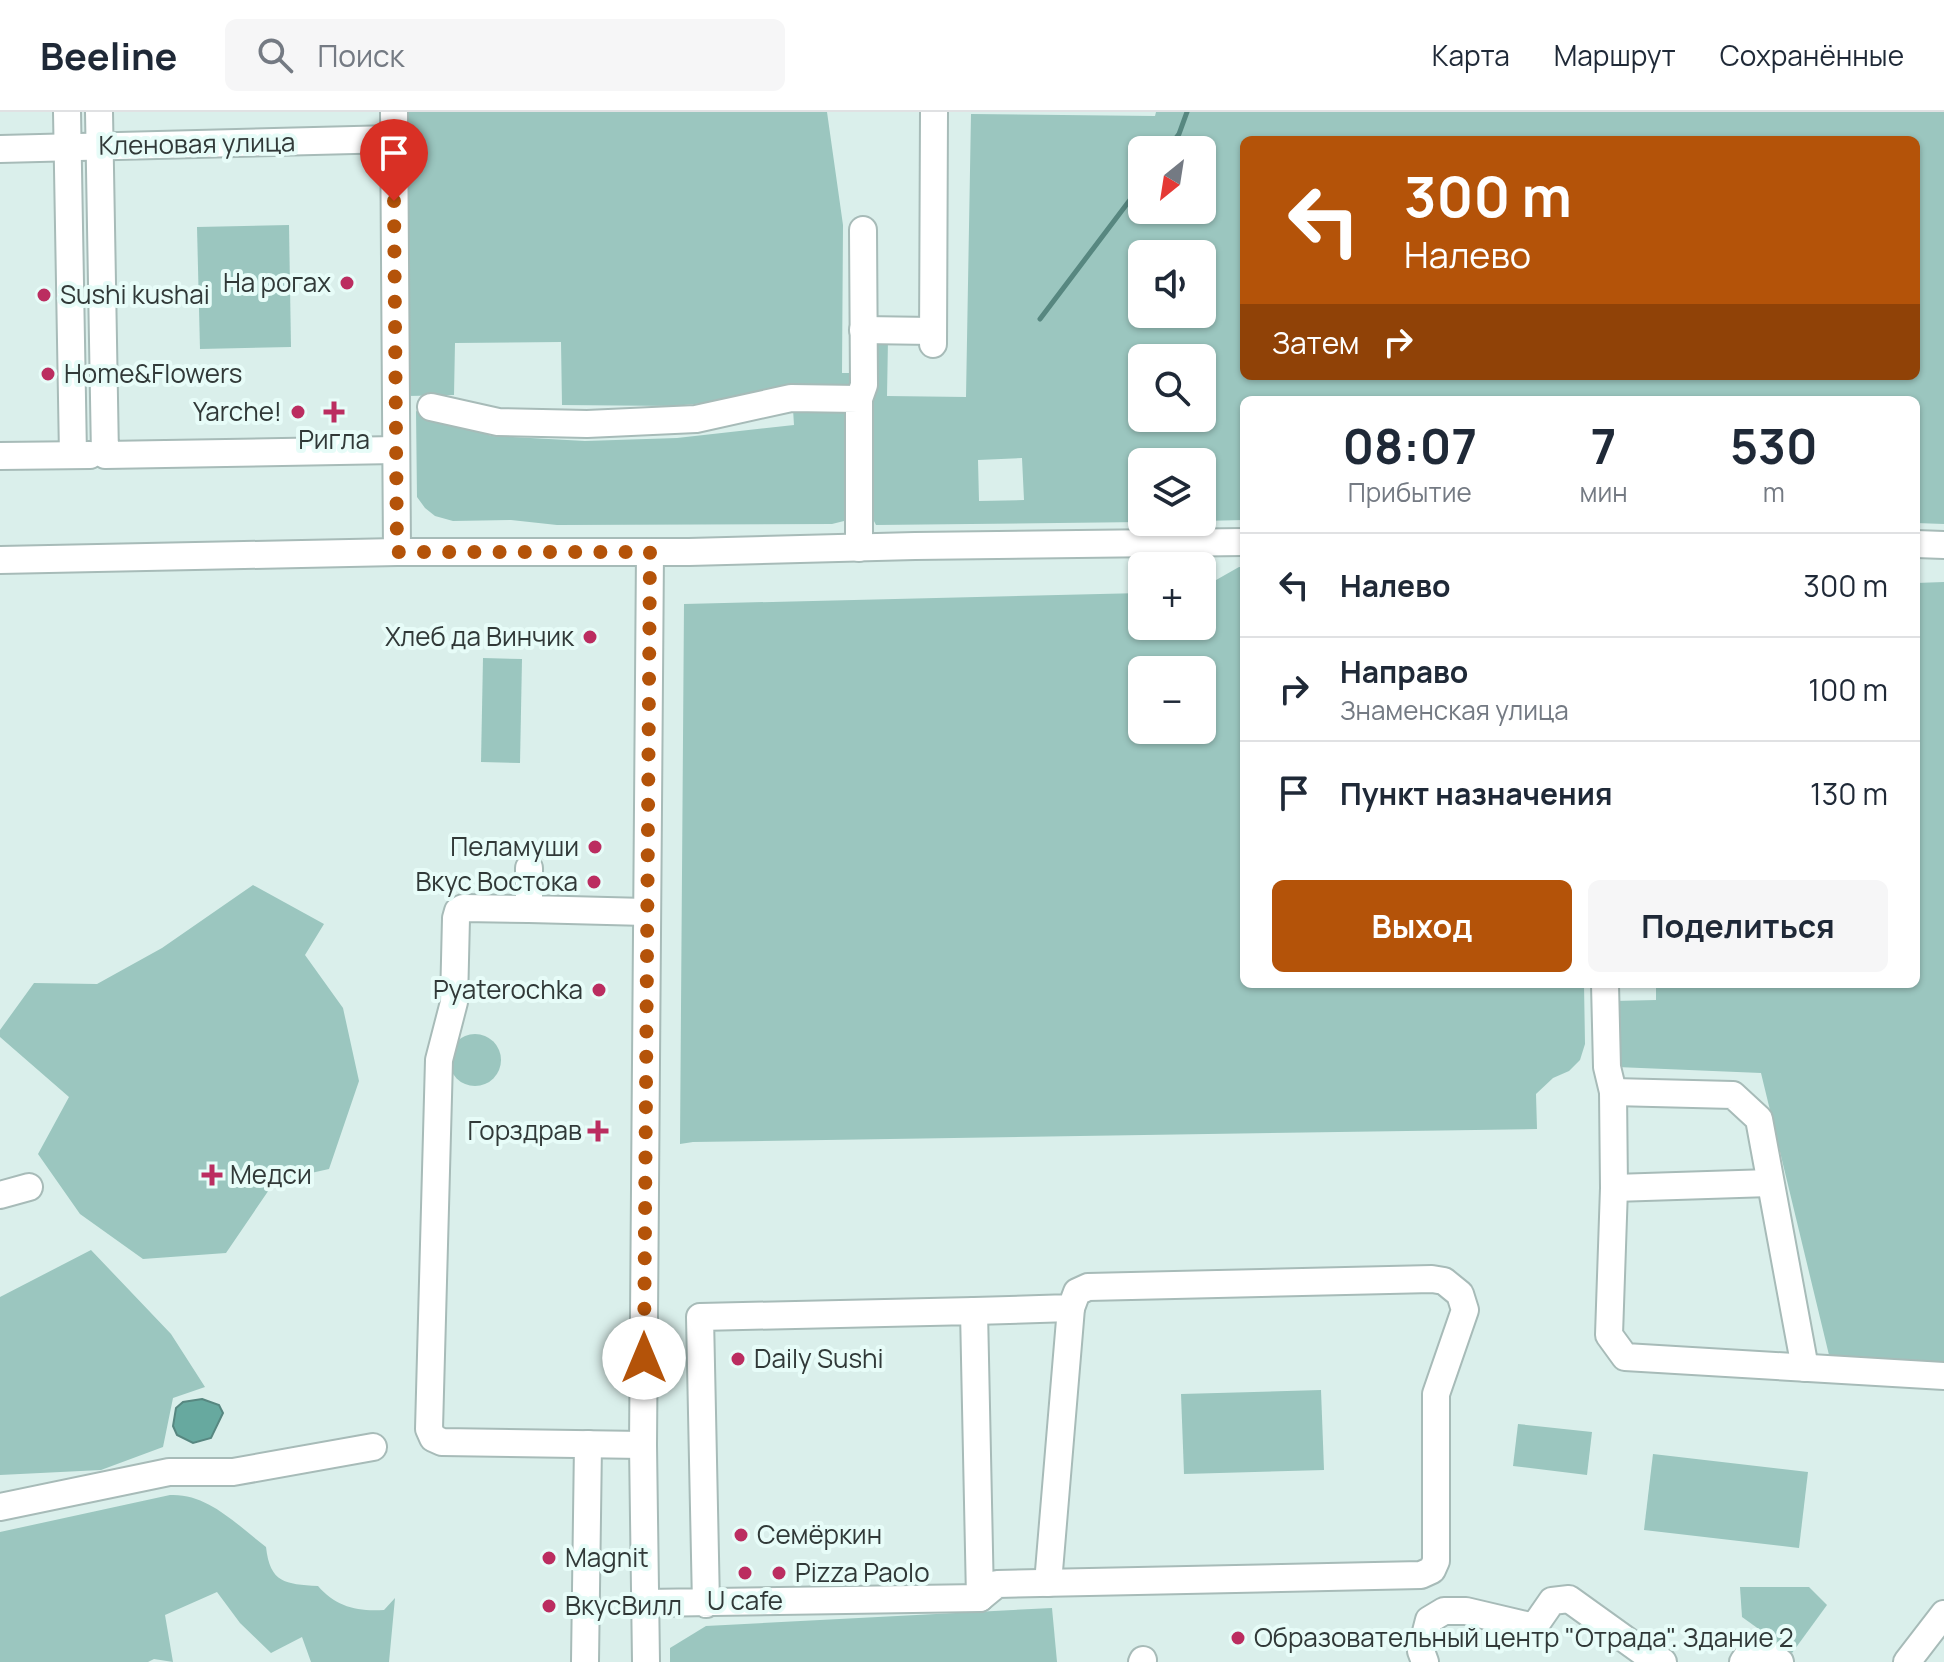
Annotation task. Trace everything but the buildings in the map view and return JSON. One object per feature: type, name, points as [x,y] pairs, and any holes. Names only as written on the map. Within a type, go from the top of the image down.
[{"type":"street","points":[[67,112],[73,455]]},
{"type":"street","points":[[99,112],[105,455]]},
{"type":"street","points":[[394,112],[397,552]]},
{"type":"street","points":[[863,330],[933,338],[934,112]]},
{"type":"street","name":"Кленовая улица","points":[[0,149],[394,139]]},
{"type":"street","points":[[859,548],[859,399],[864,385],[863,230]]},
{"type":"street","points":[[431,407],[498,422],[587,424],[696,419],[791,398],[859,399]]},
{"type":"street","points":[[0,456],[396,450]]},
{"type":"street","points":[[0,560],[1240,542]]},
{"type":"street","points":[[1920,544],[1944,545]]},
{"type":"street","points":[[646,1662],[643,1445],[650,552]]},
{"type":"street","points":[[529,868],[529,909]]},
{"type":"street","points":[[643,1445],[442,1442],[433,1438],[429,1429],[439,1060],[454,1002],[458,911],[472,904],[646,912]]},
{"type":"street","points":[[1605,988],[1607,1067],[1613,1092],[1614,1188],[1609,1335],[1625,1357],[1944,1376]]},
{"type":"street","points":[[1613,1092],[1733,1095],[1759,1119],[1805,1368]]},
{"type":"street","points":[[1614,1188],[1770,1183]]},
{"type":"street","points":[[0,1195],[29,1187]]},
{"type":"street","points":[[645,1603],[980,1598],[997,1584],[1048,1583],[1421,1575],[1432,1570],[1436,1561],[1436,1394],[1465,1310],[1454,1288],[1444,1281],[1432,1279],[1317,1292],[1088,1287],[1077,1292],[1071,1308],[1048,1583]]},
{"type":"street","points":[[706,1604],[700,1317],[1071,1308]]},
{"type":"street","points":[[974,1311],[980,1598]]},
{"type":"street","points":[[585,1662],[588,1444]]},
{"type":"street","points":[[0,1507],[169,1472],[233,1472],[373,1447]]},
{"type":"street","points":[[1425,1662],[1421,1651],[1429,1620],[1444,1611],[1466,1611],[1534,1627],[1552,1601],[1569,1599],[1654,1660],[1663,1662]]},
{"type":"street","points":[[1907,1662],[1944,1614]]},
{"type":"street","points":[[1743,1662],[1750,1652],[1762,1650],[1780,1662]]},
{"type":"shaded area","points":[[405,112],[827,112],[843,225],[842,373],[859,373],[859,389],[673,406],[562,405],[561,342],[455,343],[454,395],[408,396]]},
{"type":"shaded area","points":[[1944,112],[1944,524],[1920,523],[1920,396],[1240,396],[1240,520],[1216,521],[1216,448],[1128,448],[1128,522],[876,525],[869,511],[870,340],[888,339],[887,396],[966,397],[971,114]],"holes":[[[1022,458],[1024,500],[979,501],[978,460]]]},
{"type":"shaded area","points":[[289,225],[291,347],[200,349],[197,227]]},
{"type":"shaded area","points":[[850,408],[852,519],[832,524],[557,525],[511,520],[453,521],[435,516],[417,497],[416,411],[492,436],[585,441],[677,438],[794,425],[793,409]]},
{"type":"shaded area","points":[[1240,567],[1240,988],[1584,988],[1585,1044],[1580,1060],[1536,1094],[1537,1129],[680,1144],[684,604],[1128,593],[1128,640],[1216,640],[1216,580]]},
{"type":"shaded area","points":[[1944,582],[1944,1363],[1829,1355],[1761,1073],[1617,1067],[1614,1001],[1656,1000],[1656,988],[1920,988],[1920,583]]},
{"type":"shaded area","points":[[483,658],[522,659],[520,763],[481,762]]},
{"type":"shaded area","points":[[253,885],[324,924],[305,955],[343,1008],[359,1081],[329,1169],[275,1181],[226,1253],[143,1259],[80,1214],[38,1154],[69,1097],[0,1037],[0,1030],[34,983],[97,984],[162,948]]},
{"type":"shaded area","points":[[475,1034],[493,1042],[501,1060],[493,1078],[475,1086],[457,1078],[449,1060],[457,1042]]},
{"type":"shaded area","points":[[91,1250],[171,1334],[205,1387],[173,1398],[163,1447],[101,1470],[0,1475],[0,1297]]},
{"type":"shaded area","points":[[1321,1390],[1324,1470],[1184,1474],[1181,1394]]},
{"type":"shaded area","points":[[202,1399],[219,1405],[223,1413],[211,1438],[193,1443],[177,1435],[173,1426],[176,1408],[183,1402]]},
{"type":"shaded area","points":[[1518,1424],[1592,1432],[1587,1475],[1513,1466]]},
{"type":"shaded area","points":[[1653,1454],[1808,1472],[1799,1548],[1644,1530]]},
{"type":"shaded area","points":[[170,1495],[197,1499],[233,1520],[266,1547],[271,1568],[281,1579],[318,1586],[339,1603],[356,1609],[384,1610],[395,1598],[389,1662],[311,1662],[302,1637],[271,1653],[240,1623],[217,1592],[165,1615],[173,1662],[154,1659],[148,1662],[0,1662],[0,1532]]},
{"type":"shaded area","points":[[1740,1587],[1809,1587],[1827,1605],[1792,1653],[1742,1617]]},
{"type":"shaded area","points":[[1052,1608],[1057,1662],[670,1662],[670,1648],[706,1626]]},
{"type":"waterway","points":[[1178,136],[1187,112]]},
{"type":"waterway","points":[[1040,319],[1128,203]]},
{"type":"place","name":"На рогах","points":[[347,283]]},
{"type":"place","name":"Sushi kushai","points":[[44,295]]},
{"type":"place","name":"Home&Flowers","points":[[48,374]]},
{"type":"place","name":"Yarche!","points":[[298,412]]},
{"type":"place","name":"Ригла","points":[[334,412]]},
{"type":"place","name":"Хлеб да Винчик","points":[[590,637]]},
{"type":"place","name":"Пеламуши","points":[[595,847]]},
{"type":"place","name":"Вкус Востока","points":[[594,882]]},
{"type":"place","name":"Pyaterochka","points":[[599,990]]},
{"type":"place","name":"Горздрав","points":[[598,1131]]},
{"type":"place","name":"Медси","points":[[212,1175]]},
{"type":"place","name":"Daily Sushi","points":[[738,1359]]},
{"type":"place","name":"Семёркин","points":[[741,1535]]},
{"type":"place","name":"Magnit","points":[[549,1558]]},
{"type":"place","name":"U cafe","points":[[745,1573]]},
{"type":"place","name":"Pizza Paolo","points":[[779,1573]]},
{"type":"place","name":"ВкусВилл","points":[[549,1606]]},
{"type":"place","name":"Образовательный центр \"Отрада\". Здание 2","points":[[1238,1638]]},
{"type":"route","points":[[394,201],[397,552],[650,552],[644,1358]]}]
